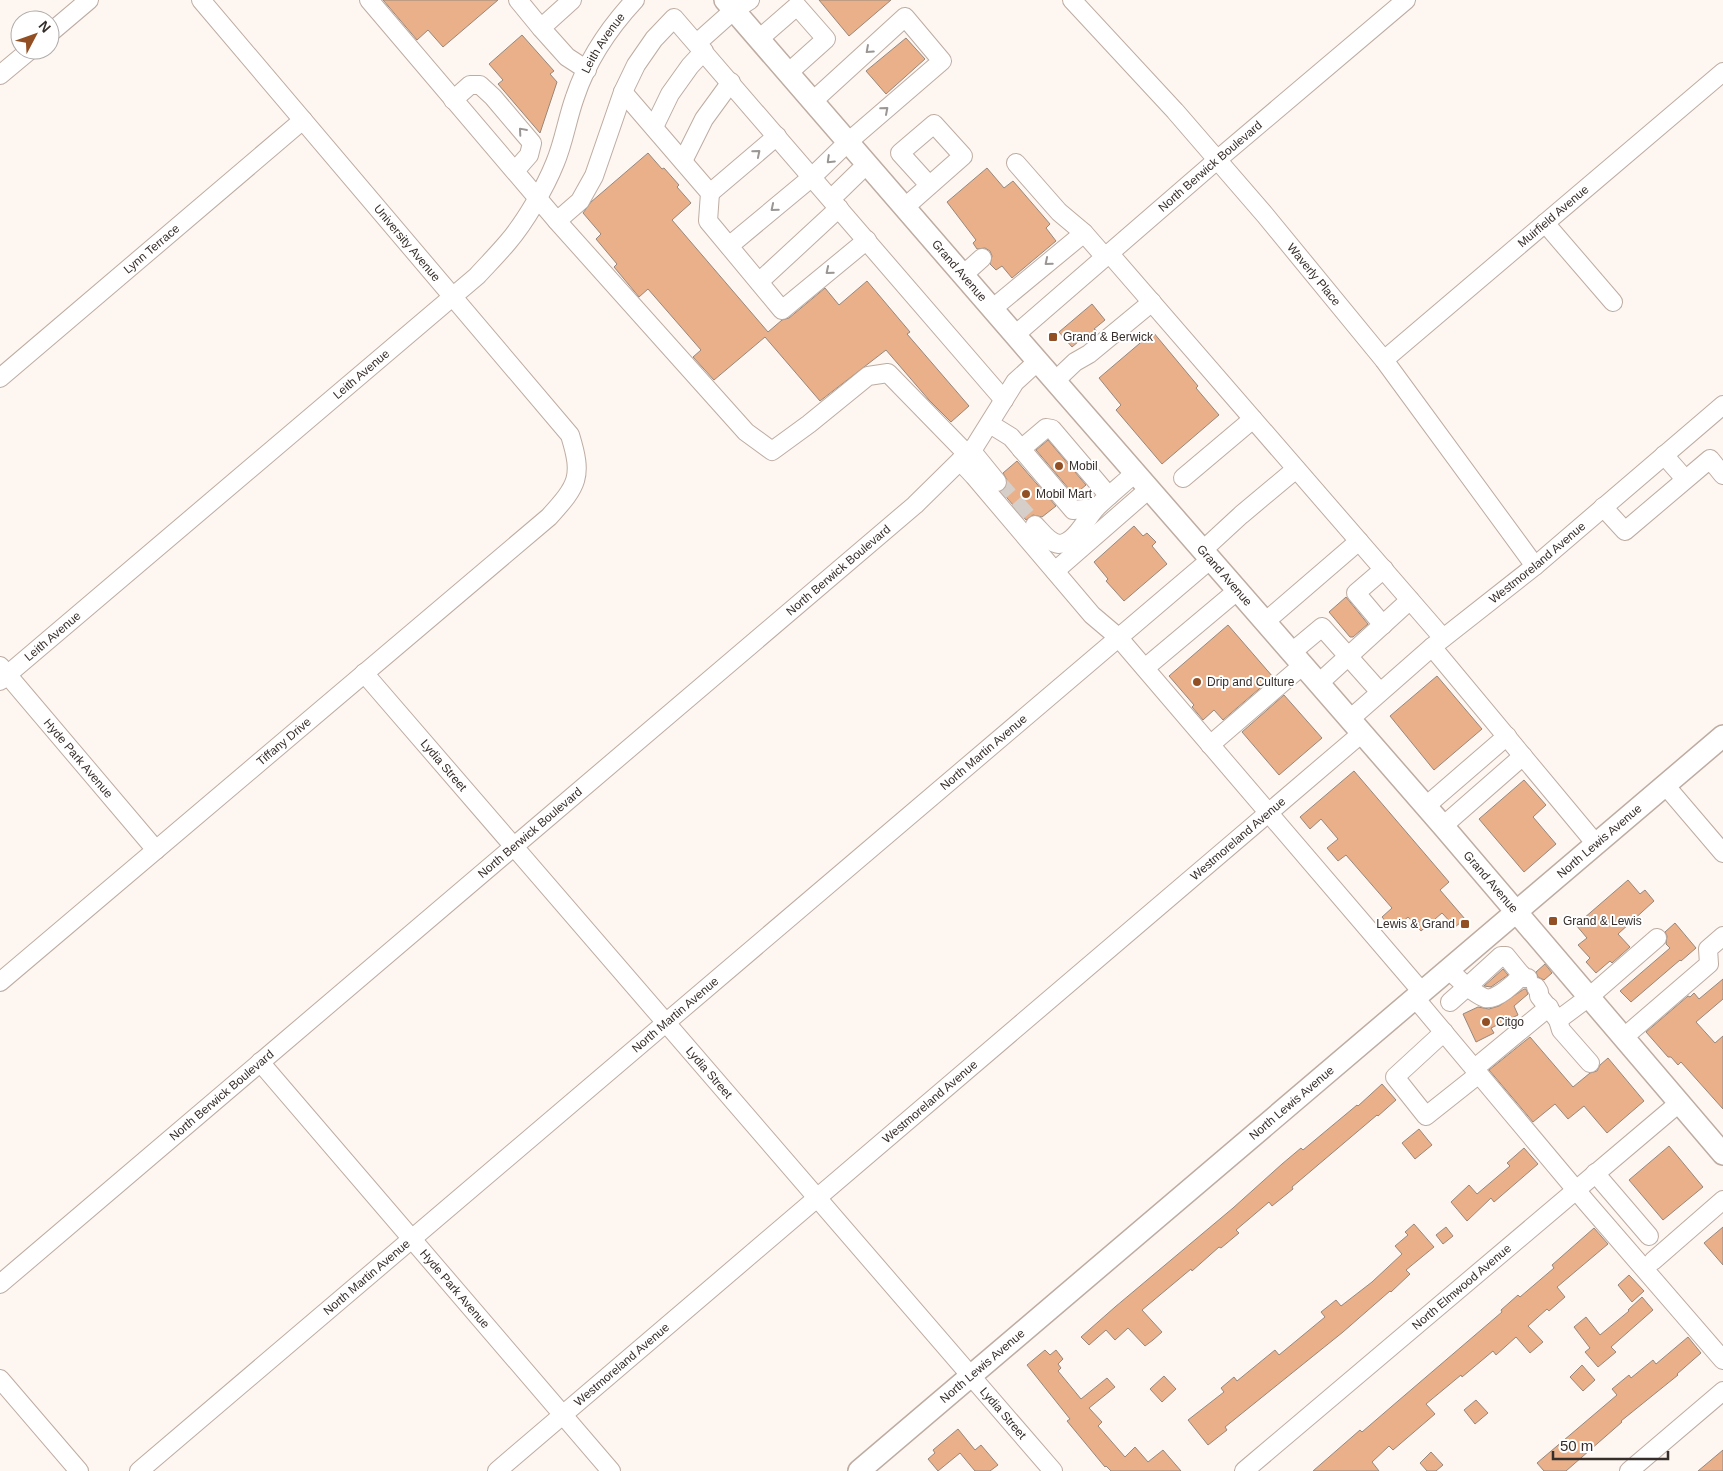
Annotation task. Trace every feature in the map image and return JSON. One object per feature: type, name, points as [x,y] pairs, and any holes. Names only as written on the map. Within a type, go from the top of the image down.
[{"type":"main road","name":"Grand Avenue","points":[[736,3],[759,39],[788,73],[1426,806],[1723,1154]]},
{"type":"main road","name":"North Lewis Avenue","points":[[859,1471],[1723,736]]},
{"type":"street","points":[[60,25],[89,0]]},
{"type":"street","name":"University Avenue","points":[[201,0],[570,435],[576,455],[576,480],[567,497]]},
{"type":"street","points":[[369,0],[557,221],[746,432],[772,451],[809,424],[868,376],[888,373],[966,455],[997,482]]},
{"type":"street","points":[[518,0],[567,57],[587,70]]},
{"type":"street","points":[[542,28],[572,0]]},
{"type":"street","name":"Leith Avenue","points":[[2,674],[453,297],[477,276],[509,242],[537,198],[555,163],[575,96],[602,41],[635,0]]},
{"type":"street","name":"Waverly Place","points":[[1072,0],[1175,111],[1265,215],[1384,360],[1535,566]]},
{"type":"street","name":"North Berwick Boulevard","points":[[1015,335],[1406,0]]},
{"type":"street","points":[[654,127],[670,94],[690,66],[700,47],[736,3]]},
{"type":"street","points":[[759,39],[797,6],[826,39],[788,73]]},
{"type":"street","points":[[729,246],[812,177],[848,142],[942,61],[905,17],[813,101]]},
{"type":"street","points":[[557,221],[580,201],[594,176],[623,92],[636,65],[654,39],[674,18],[1004,400]]},
{"type":"street","points":[[0,75],[18,60]]},
{"type":"street","name":"Muirfield Avenue","points":[[1384,360],[1723,72]]},
{"type":"street","points":[[683,161],[704,119],[731,82]]},
{"type":"street","points":[[453,100],[470,85],[480,85],[526,135],[532,143],[529,155],[515,171]]},
{"type":"street","points":[[623,92],[710,193],[708,221],[782,310],[866,240]]},
{"type":"street","name":"Lynn Terrace","points":[[0,378],[303,120]]},
{"type":"street","points":[[710,193],[777,136]]},
{"type":"street","points":[[1016,163],[1058,212],[1107,255],[1152,302],[1384,569],[1410,600],[1437,642],[1507,736],[1596,844]]},
{"type":"street","points":[[759,282],[835,204],[867,164]]},
{"type":"street","points":[[904,208],[929,185]]},
{"type":"street","points":[[1544,223],[1613,302]]},
{"type":"street","points":[[992,309],[1084,233]]},
{"type":"street","points":[[963,275],[982,258]]},
{"type":"street","points":[[1055,381],[1075,362],[1089,354],[1152,302]]},
{"type":"street","name":"North Berwick Boulevard","points":[[0,1284],[916,505],[966,455],[990,424],[1015,382],[1038,361]]},
{"type":"street","name":"Westmoreland Avenue","points":[[497,1471],[1269,813],[1356,726],[1380,692],[1437,642],[1535,566],[1664,455],[1722,409]]},
{"type":"street","points":[[1182,478],[1253,418]]},
{"type":"street","points":[[990,424],[1011,437],[1073,510],[1095,508]]},
{"type":"street","points":[[1020,449],[1046,428],[1052,429],[1109,496]]},
{"type":"street","points":[[966,455],[974,476],[1092,615],[1118,637],[1269,813],[1419,995],[1444,1032],[1723,1360]]},
{"type":"street","points":[[1664,455],[1685,479]]},
{"type":"street","points":[[1603,507],[1625,531],[1710,459],[1723,474]]},
{"type":"street","name":"North Martin Avenue","points":[[139,1471],[1118,637],[1207,555],[1241,515],[1296,469]]},
{"type":"street","points":[[1035,525],[1050,541],[1062,544],[1085,525],[1095,508],[1135,473]]},
{"type":"street","points":[[1055,571],[1149,489]]},
{"type":"street","name":"Tiffany Drive","points":[[0,982],[549,517],[567,497]]},
{"type":"street","points":[[1265,622],[1359,541]]},
{"type":"street","points":[[1383,625],[1356,593],[1384,569]]},
{"type":"street","points":[[1145,668],[1238,590]]},
{"type":"street","points":[[1319,683],[1410,600]]},
{"type":"street","points":[[1210,745],[1297,658],[1322,627],[1380,692]]},
{"type":"street","name":"Lydia Street","points":[[364,673],[1053,1471]]},
{"type":"street","name":"Hyde Park Avenue","points":[[2,674],[156,850]]},
{"type":"street","points":[[1426,806],[1507,736]]},
{"type":"street","points":[[1443,826],[1523,756]]},
{"type":"street","points":[[1664,786],[1723,853]]},
{"type":"street","points":[[1624,1038],[1710,964],[1708,949],[1723,936]]},
{"type":"street","points":[[1448,969],[1484,998],[1490,998],[1512,987],[1589,997],[1657,938]]},
{"type":"street","points":[[1450,1002],[1502,956],[1506,956],[1534,991],[1561,1030],[1590,1063]]},
{"type":"street","points":[[1444,1032],[1394,1077],[1426,1116],[1477,1071],[1534,991]]},
{"type":"street","name":"Hyde Park Avenue","points":[[260,1062],[611,1471]]},
{"type":"street","name":"North Elmwood Avenue","points":[[1244,1471],[1679,1103]]},
{"type":"street","points":[[1595,1173],[1649,1236]]},
{"type":"street","points":[[1653,1261],[1723,1200]]},
{"type":"street","points":[[0,1379],[79,1471]]},
{"type":"street","points":[[1629,1471],[1723,1391]]},
{"type":"building","points":[[383,0],[498,0],[443,47],[428,30],[417,40]]},
{"type":"building","points":[[819,0],[891,0],[849,36]]},
{"type":"building","points":[[522,35],[554,71],[550,74],[557,82],[540,133],[498,84],[503,80],[489,64]]},
{"type":"building","points":[[906,38],[925,59],[886,94],[866,71]]},
{"type":"building","points":[[648,153],[679,185],[677,187],[691,203],[672,220],[768,332],[782,320],[789,318],[825,288],[839,305],[867,281],[910,332],[907,334],[969,406],[951,422],[929,400],[886,350],[820,401],[765,337],[714,380],[693,357],[701,350],[648,289],[639,297],[614,267],[617,264],[596,239],[601,234],[583,213],[591,202]]},
{"type":"building","points":[[987,168],[1004,188],[1013,181],[1050,224],[1046,228],[1056,241],[1012,278],[1002,266],[996,270],[990,264],[992,256],[990,251],[985,248],[977,249],[973,243],[976,240],[947,202]]},
{"type":"building","points":[[1092,304],[1105,320],[1094,329],[1097,331],[1087,339],[1085,336],[1072,347],[1059,332]]},
{"type":"building","points":[[1153,332],[1198,386],[1196,388],[1219,415],[1162,464],[1116,410],[1121,405],[1099,378]]},
{"type":"building","points":[[1048,440],[1086,485],[1074,495],[1036,450]]},
{"type":"building","name":"Mobil Mart","points":[[1017,461],[1056,506],[1042,517],[1033,515],[1026,520],[1001,491],[1007,485],[1007,480],[1003,473]]},
{"type":"building","points":[[1134,526],[1143,536],[1147,533],[1156,542],[1152,546],[1167,564],[1124,601],[1106,581],[1108,579],[1094,562]]},
{"type":"building","points":[[1346,597],[1368,624],[1353,637],[1350,637],[1329,612]]},
{"type":"building","points":[[1228,625],[1273,677],[1223,720],[1214,710],[1203,720],[1192,707],[1194,705],[1169,676]]},
{"type":"building","points":[[1437,676],[1482,729],[1434,770],[1390,716]]},
{"type":"building","points":[[1284,695],[1322,738],[1279,775],[1242,732]]},
{"type":"building","points":[[1354,771],[1449,882],[1440,890],[1465,919],[1455,927],[1442,913],[1421,931],[1408,917],[1393,930],[1382,917],[1392,908],[1346,855],[1338,861],[1327,848],[1338,839],[1321,819],[1310,829],[1300,817]]},
{"type":"building","points":[[1524,780],[1546,805],[1533,817],[1556,844],[1524,872],[1479,819]]},
{"type":"building","points":[[1628,880],[1640,894],[1645,890],[1654,901],[1618,934],[1630,947],[1612,963],[1610,961],[1596,973],[1586,962],[1590,958],[1578,945],[1587,938],[1576,925]]},
{"type":"building","points":[[1675,923],[1696,948],[1631,1002],[1620,991],[1670,948],[1666,944],[1667,936],[1665,932]]},
{"type":"building","points":[[1545,964],[1552,973],[1544,980],[1538,977],[1536,972]]},
{"type":"building","points":[[1503,969],[1508,975],[1491,987],[1484,986]]},
{"type":"building","points":[[1723,979],[1723,999],[1696,1022],[1715,1043],[1723,1036],[1723,1109],[1681,1062],[1678,1065],[1671,1057],[1668,1057],[1646,1032],[1688,996],[1690,997],[1694,993],[1699,999]]},
{"type":"building","name":"Citgo","points":[[1526,989],[1528,994],[1514,1006],[1518,1015],[1491,1028],[1494,1033],[1476,1042],[1463,1014],[1478,1007],[1489,1009],[1499,1006]]},
{"type":"building","points":[[1530,1037],[1573,1087],[1590,1073],[1597,1071],[1600,1065],[1608,1058],[1644,1101],[1607,1133],[1584,1106],[1568,1119],[1555,1104],[1533,1122],[1489,1070]]},
{"type":"building","points":[[1382,1084],[1396,1100],[1292,1187],[1293,1189],[1272,1206],[1269,1202],[1236,1230],[1239,1233],[1221,1248],[1219,1247],[1192,1271],[1191,1269],[1142,1310],[1162,1332],[1153,1340],[1145,1346],[1128,1328],[1115,1340],[1106,1330],[1089,1345],[1081,1337],[1301,1148],[1303,1150]]},
{"type":"building","points":[[1419,1129],[1432,1145],[1415,1159],[1402,1143]]},
{"type":"building","points":[[1669,1146],[1703,1187],[1663,1220],[1629,1180]]},
{"type":"building","points":[[1524,1148],[1538,1164],[1494,1202],[1491,1198],[1467,1221],[1451,1202],[1469,1185],[1477,1194],[1510,1166],[1507,1163]]},
{"type":"building","points":[[1414,1224],[1434,1247],[1406,1270],[1410,1274],[1343,1332],[1225,1427],[1227,1430],[1208,1445],[1188,1420],[1224,1392],[1221,1388],[1234,1377],[1237,1381],[1275,1350],[1279,1355],[1325,1317],[1321,1312],[1336,1300],[1341,1306],[1372,1282],[1402,1254],[1395,1246],[1408,1235],[1405,1232]]},
{"type":"building","points":[[1446,1227],[1453,1236],[1443,1244],[1436,1235]]},
{"type":"building","points":[[1723,1227],[1723,1265],[1704,1243]]},
{"type":"building","points":[[1594,1228],[1608,1244],[1557,1287],[1565,1297],[1549,1311],[1547,1309],[1528,1326],[1543,1342],[1530,1353],[1516,1337],[1496,1355],[1493,1351],[1462,1377],[1461,1375],[1426,1404],[1435,1414],[1393,1450],[1389,1446],[1372,1462],[1379,1471],[1313,1471],[1360,1430],[1362,1432],[1502,1312],[1501,1310],[1518,1295],[1520,1297],[1554,1268],[1552,1265]]},
{"type":"building","points":[[1629,1275],[1644,1291],[1632,1302],[1618,1285]]},
{"type":"building","points":[[1642,1297],[1653,1310],[1611,1347],[1616,1352],[1598,1367],[1585,1352],[1590,1348],[1574,1327],[1586,1317],[1600,1335],[1629,1311]]},
{"type":"building","points":[[1688,1337],[1701,1353],[1678,1375],[1621,1421],[1566,1471],[1544,1471],[1537,1463],[1617,1395],[1612,1389],[1629,1375],[1631,1378],[1653,1360],[1656,1364]]},
{"type":"building","points":[[1045,1350],[1050,1355],[1056,1350],[1063,1359],[1058,1364],[1061,1368],[1058,1371],[1081,1399],[1107,1378],[1115,1387],[1089,1408],[1102,1422],[1098,1426],[1125,1457],[1135,1447],[1148,1462],[1163,1450],[1181,1471],[1111,1471],[1105,1467],[1067,1421],[1070,1419],[1027,1365]]},
{"type":"building","points":[[1582,1365],[1595,1380],[1583,1391],[1570,1377]]},
{"type":"building","points":[[1164,1376],[1176,1389],[1162,1402],[1150,1389]]},
{"type":"building","points":[[1476,1400],[1488,1413],[1475,1424],[1464,1410]]},
{"type":"building","points":[[958,1429],[975,1450],[981,1445],[998,1465],[990,1471],[975,1471],[960,1453],[938,1471],[928,1459],[935,1453],[933,1450]]},
{"type":"building","points":[[1723,1450],[1723,1471],[1698,1471]]},
{"type":"building","points":[[1431,1452],[1443,1465],[1436,1471],[1427,1471],[1420,1463]]},
{"type":"tunnel","points":[[997,482],[1035,525]]},
{"type":"place","name":"Grand & Berwick","points":[[1053,337]]},
{"type":"place","name":"Mobil","points":[[1059,466]]},
{"type":"place","name":"Mobil Mart","points":[[1026,494]]},
{"type":"place","name":"Drip and Culture","points":[[1197,682]]},
{"type":"place","name":"Grand & Lewis","points":[[1553,921]]},
{"type":"place","name":"Lewis & Grand","points":[[1465,924]]},
{"type":"place","name":"Citgo","points":[[1486,1022]]}]
